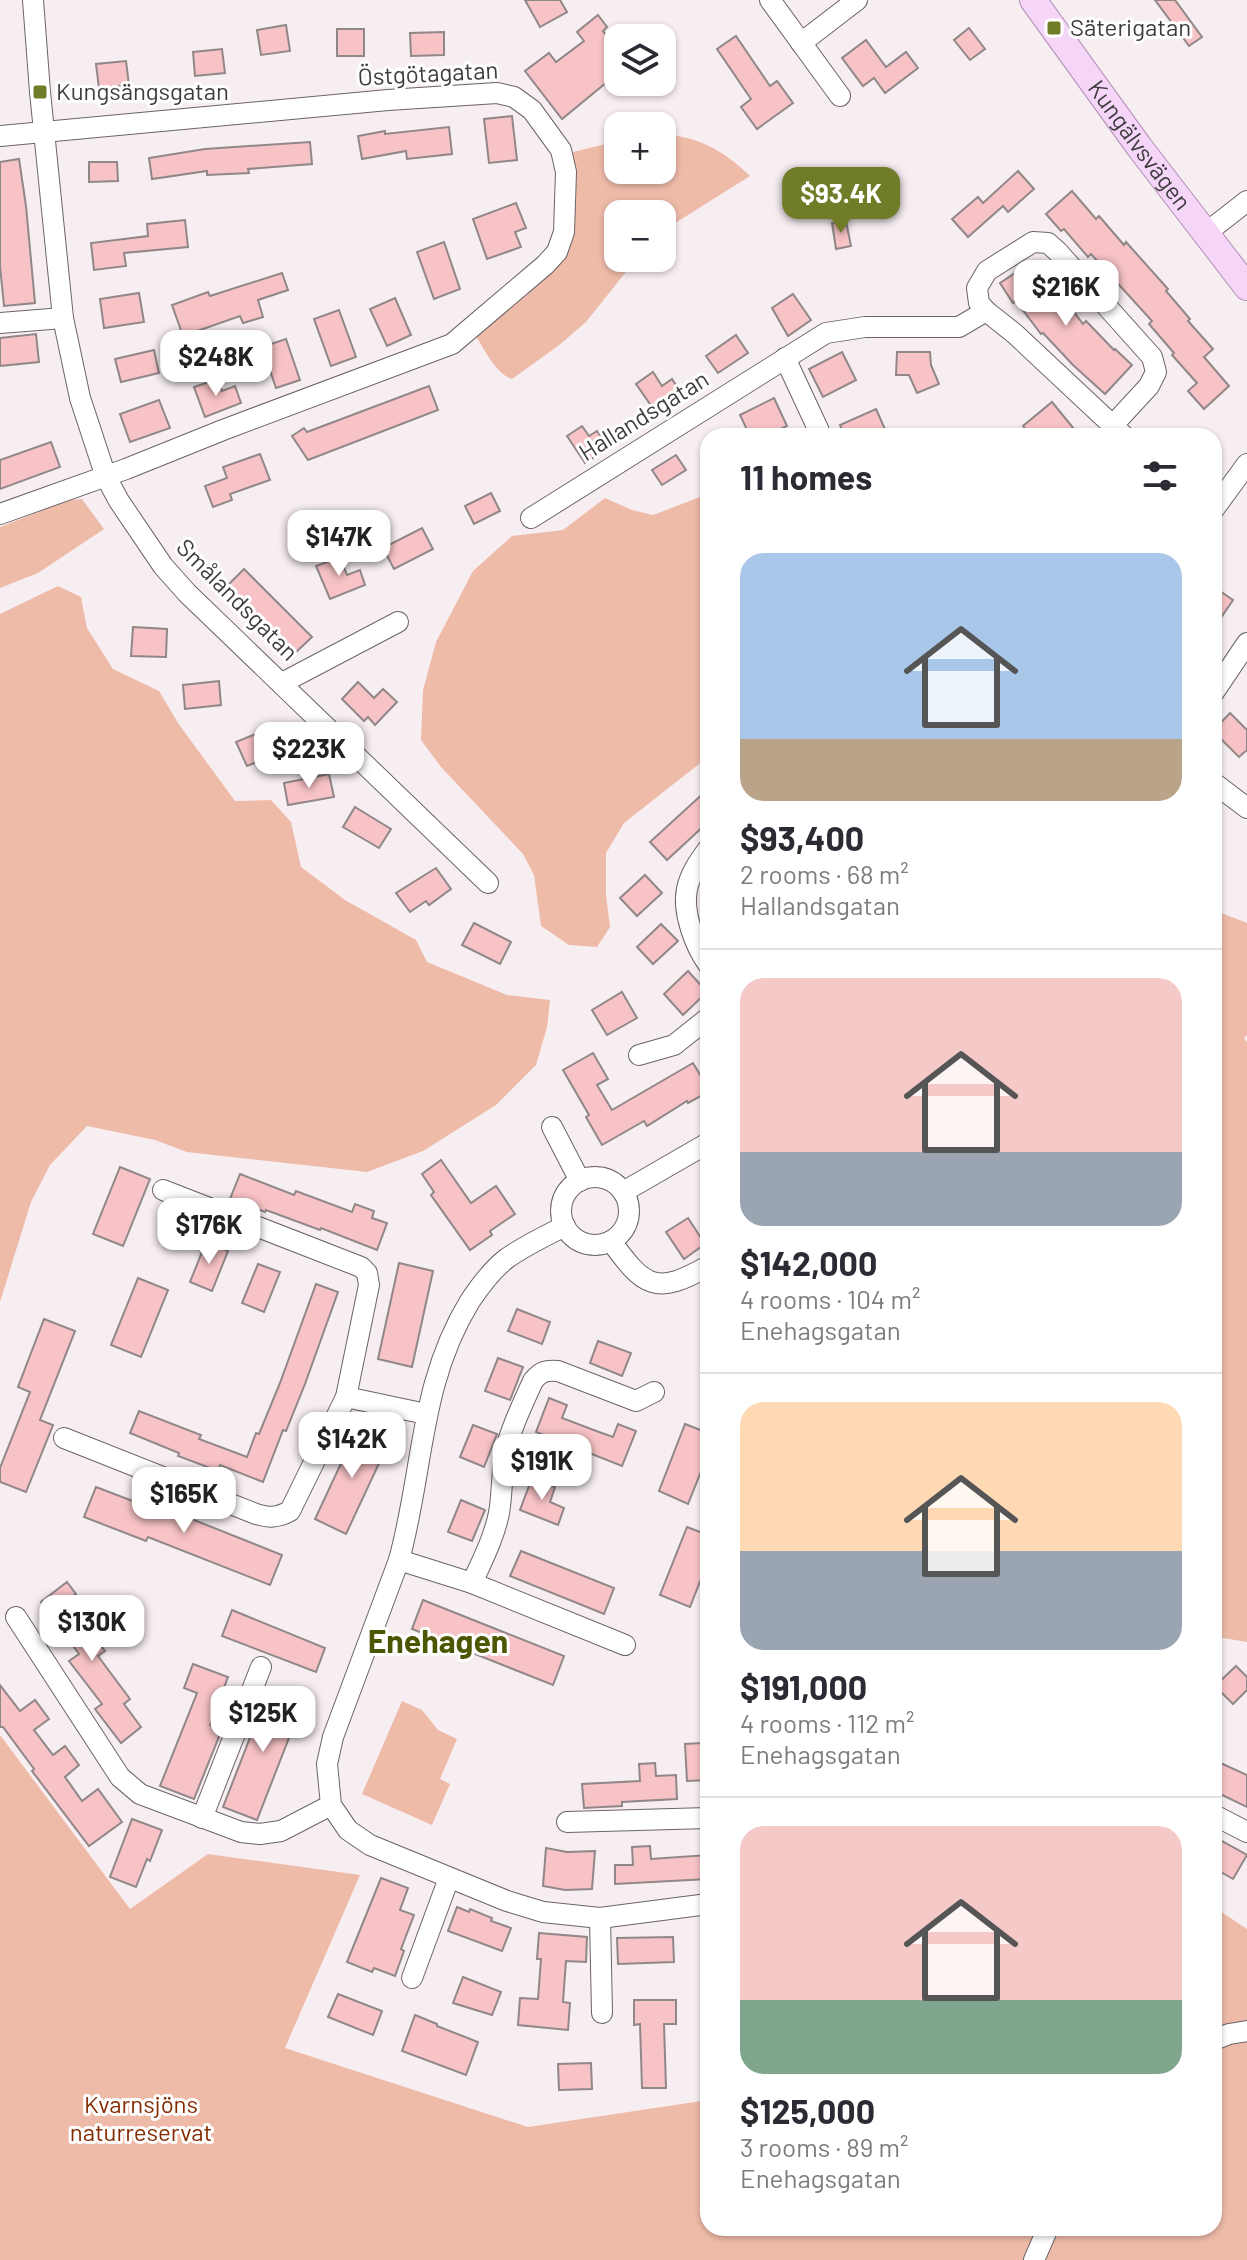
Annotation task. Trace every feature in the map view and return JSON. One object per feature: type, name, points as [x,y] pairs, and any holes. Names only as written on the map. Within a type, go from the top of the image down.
[{"type":"main road","name":"Kungälvsvägen","points":[[1033,0],[1140,148],[1247,287]]},
{"type":"street","name":"Smålandsgatan","points":[[33,0],[63,318],[80,398],[106,477],[133,524],[187,593],[488,883]]},
{"type":"street","points":[[770,0],[840,96]]},
{"type":"street","points":[[801,43],[857,0]]},
{"type":"street","name":"Östgötagatan","points":[[0,514],[106,477],[452,344],[545,265],[557,252],[564,232],[566,172],[561,150],[532,110],[514,97],[497,93],[44,132]]},
{"type":"street","points":[[0,136],[44,132]]},
{"type":"street","points":[[1206,233],[1247,201]]},
{"type":"street","points":[[1115,428],[979,303],[977,288],[987,271],[1033,242],[1048,243],[1058,252],[1152,357],[1156,372],[1120,428]]},
{"type":"street","name":"Hallandsgatan","points":[[531,518],[826,333],[865,327],[959,327],[986,311]]},
{"type":"street","points":[[0,323],[63,318]]},
{"type":"street","points":[[785,358],[818,428]]},
{"type":"street","points":[[1222,498],[1247,464]]},
{"type":"street","points":[[282,683],[398,622]]},
{"type":"street","points":[[1222,680],[1247,643]]},
{"type":"street","points":[[1222,789],[1247,808]]},
{"type":"street","points":[[700,860],[686,891],[689,924],[700,952]]},
{"type":"street","points":[[639,1055],[674,1045],[700,1024]]},
{"type":"street","points":[[552,1127],[580,1181]]},
{"type":"street","points":[[623,1192],[700,1148]]},
{"type":"street","points":[[592,1177],[604,1179],[623,1192],[628,1204],[627,1222],[621,1233],[611,1241],[599,1245],[587,1244],[576,1239],[565,1226],[563,1200],[580,1181],[592,1177]]},
{"type":"street","points":[[64,1438],[270,1518],[290,1511],[346,1397],[369,1285],[367,1273],[361,1267],[163,1190]]},
{"type":"street","points":[[565,1226],[505,1260],[479,1287],[447,1346],[426,1414],[407,1533],[333,1737],[327,1764],[331,1805],[348,1830],[370,1845],[507,1901],[543,1912],[600,1918],[700,1905]]},
{"type":"street","points":[[611,1241],[634,1272],[653,1284],[678,1281],[700,1270]]},
{"type":"street","points":[[472,1583],[499,1516],[507,1442],[538,1375],[547,1370],[558,1371],[636,1401],[654,1392]]},
{"type":"street","points":[[346,1397],[426,1414]]},
{"type":"street","points":[[399,1560],[472,1583],[625,1645]]},
{"type":"street","points":[[16,1617],[120,1777],[140,1794],[241,1832],[260,1834],[281,1831],[331,1805]]},
{"type":"street","points":[[202,1818],[261,1667]]},
{"type":"street","points":[[567,1822],[700,1818]]},
{"type":"street","points":[[1222,1819],[1247,1832]]},
{"type":"street","points":[[412,1978],[449,1878]]},
{"type":"street","points":[[600,1918],[602,2013]]},
{"type":"street","points":[[1222,2037],[1247,2031]]},
{"type":"street","points":[[1034,2260],[1044,2236]]},
{"type":"green space","points":[[676,136],[710,146],[750,176],[676,222],[676,200],[604,200],[604,272],[626,272],[586,322],[512,379],[500,372],[475,335],[557,263],[573,152],[604,144],[604,184],[676,184]]},
{"type":"green space","points":[[700,497],[700,763],[624,823],[606,853],[610,927],[597,947],[569,945],[541,926],[534,875],[523,854],[441,767],[421,740],[423,690],[436,642],[473,571],[512,536],[563,530],[605,498],[653,515]]},
{"type":"green space","points":[[82,499],[104,529],[38,573],[0,588],[0,527],[69,500]]},
{"type":"green space","points":[[58,586],[81,597],[87,628],[113,669],[159,691],[178,723],[235,801],[271,800],[291,822],[301,867],[345,900],[416,940],[427,962],[507,995],[550,1000],[547,1027],[536,1065],[496,1105],[423,1151],[367,1172],[187,1152],[155,1140],[87,1126],[50,1165],[31,1202],[0,1302],[0,614]]},
{"type":"green space","points":[[1222,913],[1247,923],[1247,1035],[1244,1038],[1247,1042],[1247,1642],[1222,1638]]},
{"type":"green space","points":[[402,1701],[422,1710],[438,1730],[457,1739],[440,1779],[450,1784],[432,1825],[362,1794]]},
{"type":"green space","name":"Kvarnsjöns naturreservat","points":[[0,1735],[130,1909],[208,1854],[360,1875],[285,2048],[528,2127],[700,2101],[700,2236],[1222,2236],[1222,1912],[1247,1929],[1247,2260],[0,2260]]},
{"type":"building","points":[[525,0],[560,0],[567,12],[540,27]]},
{"type":"building","points":[[1155,0],[1175,0],[1202,37],[1189,46]]},
{"type":"building","points":[[598,15],[605,24],[604,84],[562,119],[525,71],[549,53],[556,62],[584,41],[577,32]]},
{"type":"building","points":[[286,25],[290,51],[261,55],[257,30]]},
{"type":"building","points":[[969,28],[985,49],[970,60],[954,40]]},
{"type":"building","points":[[337,29],[364,29],[364,56],[337,56]]},
{"type":"building","points":[[444,32],[444,55],[411,56],[410,33]]},
{"type":"building","points":[[736,36],[770,86],[777,81],[793,103],[757,129],[741,107],[751,99],[717,49]]},
{"type":"building","points":[[866,40],[886,67],[906,52],[918,68],[885,93],[874,78],[863,86],[842,58]]},
{"type":"building","points":[[222,49],[225,73],[195,76],[193,52]]},
{"type":"building","points":[[126,61],[129,85],[99,88],[96,64]]},
{"type":"building","points":[[512,116],[517,160],[489,163],[484,119]]},
{"type":"building","points":[[449,127],[452,154],[407,159],[406,151],[362,159],[358,136]]},
{"type":"building","points":[[310,142],[312,164],[248,169],[249,173],[207,175],[207,171],[152,179],[149,158],[205,149]]},
{"type":"building","points":[[19,159],[35,303],[4,306],[0,266],[0,162]]},
{"type":"building","points":[[89,162],[117,162],[118,181],[89,182]]},
{"type":"building","points":[[1018,171],[1034,189],[1008,212],[1003,206],[968,237],[952,219],[978,197],[983,203]]},
{"type":"building","points":[[1072,191],[1096,219],[1099,216],[1124,245],[1126,242],[1168,289],[1166,291],[1190,319],[1188,321],[1213,349],[1204,357],[1229,386],[1204,409],[1188,391],[1197,383],[1149,324],[1152,321],[1091,254],[1088,257],[1046,214]]},
{"type":"building","points":[[516,203],[526,228],[515,232],[521,247],[487,259],[473,219]]},
{"type":"building","points":[[185,220],[188,247],[124,253],[126,266],[94,270],[91,243],[148,236],[147,224]]},
{"type":"building","points":[[846,221],[851,246],[836,249],[832,223]]},
{"type":"building","points":[[444,242],[460,289],[434,299],[417,252]]},
{"type":"building","points":[[1033,261],[1055,294],[1059,292],[1083,324],[1086,321],[1132,365],[1105,394],[1041,334],[1000,283]]},
{"type":"building","points":[[282,273],[288,290],[258,300],[263,317],[243,323],[240,316],[183,336],[172,305],[208,292],[210,296]]},
{"type":"building","points":[[139,293],[144,322],[104,328],[100,299]]},
{"type":"building","points":[[793,294],[811,320],[788,336],[772,308]]},
{"type":"building","points":[[395,298],[411,335],[387,346],[370,309]]},
{"type":"building","points":[[339,310],[356,357],[331,366],[314,319]]},
{"type":"building","points":[[36,334],[39,362],[0,366],[0,338]]},
{"type":"building","points":[[736,335],[748,353],[718,373],[706,356]]},
{"type":"building","points":[[286,339],[300,380],[276,388],[262,347]]},
{"type":"building","points":[[154,350],[159,373],[121,382],[115,359]]},
{"type":"building","points":[[842,352],[856,380],[823,397],[809,369]]},
{"type":"building","points":[[897,352],[930,352],[931,365],[939,384],[917,393],[909,375],[896,375]]},
{"type":"building","points":[[653,372],[662,386],[672,379],[683,396],[657,414],[636,384]]},
{"type":"building","points":[[217,379],[222,391],[235,386],[241,403],[205,417],[194,387]]},
{"type":"building","points":[[429,386],[438,410],[308,460],[292,436],[304,428],[307,432]]},
{"type":"building","points":[[774,398],[787,426],[746,428],[740,415]]},
{"type":"building","points":[[159,400],[170,428],[130,442],[120,414]]},
{"type":"building","points":[[1052,402],[1073,428],[1025,428],[1023,426]]},
{"type":"building","points":[[876,409],[884,428],[841,428],[840,425]]},
{"type":"building","points":[[582,426],[589,436],[597,431],[609,448],[585,463],[567,436]]},
{"type":"building","points":[[51,442],[60,467],[0,489],[0,460]]},
{"type":"building","points":[[260,454],[270,480],[230,494],[232,500],[213,507],[205,486],[227,478],[223,467]]},
{"type":"building","points":[[676,455],[686,470],[662,485],[652,470]]},
{"type":"building","points":[[491,493],[500,511],[474,524],[465,506]]},
{"type":"building","points":[[422,528],[433,549],[394,569],[383,548]]},
{"type":"building","points":[[340,557],[347,575],[360,570],[365,585],[330,599],[316,566]]},
{"type":"building","points":[[244,569],[312,637],[294,654],[226,587]]},
{"type":"building","points":[[1222,592],[1233,600],[1222,616]]},
{"type":"building","points":[[133,627],[167,629],[166,657],[131,656]]},
{"type":"building","points":[[219,681],[221,705],[185,709],[183,685]]},
{"type":"building","points":[[358,682],[374,698],[383,689],[397,702],[375,725],[368,717],[364,721],[342,699]]},
{"type":"building","points":[[1230,713],[1247,730],[1247,750],[1239,757],[1222,740],[1222,722]]},
{"type":"building","points":[[275,726],[286,750],[247,766],[236,742]]},
{"type":"building","points":[[329,774],[334,797],[288,805],[284,783]]},
{"type":"building","points":[[700,796],[700,829],[667,860],[650,842]]},
{"type":"building","points":[[355,807],[391,829],[379,848],[343,827]]},
{"type":"building","points":[[436,868],[451,889],[429,905],[426,901],[410,912],[396,893]]},
{"type":"building","points":[[645,875],[662,893],[637,916],[620,898]]},
{"type":"building","points":[[474,923],[511,942],[500,964],[462,945]]},
{"type":"building","points":[[661,924],[678,941],[653,964],[637,947]]},
{"type":"building","points":[[688,971],[700,984],[700,999],[683,1015],[664,994]]},
{"type":"building","points":[[622,992],[637,1018],[607,1035],[592,1010]]},
{"type":"building","points":[[593,1053],[608,1079],[597,1085],[612,1110],[693,1063],[700,1075],[700,1096],[647,1126],[644,1121],[602,1145],[563,1070]]},
{"type":"building","points":[[441,1160],[471,1203],[496,1186],[515,1214],[470,1250],[431,1195],[434,1192],[422,1174]]},
{"type":"building","points":[[120,1167],[150,1179],[123,1246],[93,1234]]},
{"type":"building","points":[[240,1174],[294,1195],[296,1191],[352,1212],[355,1204],[374,1211],[372,1218],[387,1223],[377,1250],[321,1228],[230,1199]]},
{"type":"building","points":[[688,1218],[700,1236],[700,1248],[684,1259],[666,1232]]},
{"type":"building","points":[[206,1242],[228,1251],[212,1291],[190,1282]]},
{"type":"building","points":[[399,1263],[433,1271],[412,1367],[378,1359]]},
{"type":"building","points":[[258,1264],[280,1272],[264,1312],[242,1303]]},
{"type":"building","points":[[138,1278],[168,1290],[141,1357],[111,1345]]},
{"type":"building","points":[[316,1284],[338,1292],[305,1384],[263,1482],[220,1465],[218,1471],[130,1433],[139,1411],[247,1457],[280,1383]]},
{"type":"building","points":[[517,1309],[550,1322],[542,1344],[508,1331]]},
{"type":"building","points":[[44,1319],[75,1331],[40,1420],[53,1425],[26,1492],[0,1482],[0,1468],[30,1392],[18,1387]]},
{"type":"building","points":[[598,1341],[631,1353],[622,1376],[590,1363]]},
{"type":"building","points":[[498,1358],[523,1367],[510,1400],[485,1391]]},
{"type":"building","points":[[549,1398],[567,1405],[562,1418],[613,1437],[618,1424],[636,1431],[622,1466],[536,1432]]},
{"type":"building","points":[[685,1424],[700,1430],[700,1474],[688,1504],[659,1491]]},
{"type":"building","points":[[473,1425],[497,1434],[484,1467],[460,1457]]},
{"type":"building","points":[[358,1427],[389,1442],[346,1534],[315,1519]]},
{"type":"building","points":[[532,1478],[555,1487],[550,1502],[564,1508],[558,1525],[520,1510]]},
{"type":"building","points":[[96,1487],[177,1518],[179,1514],[282,1555],[270,1585],[148,1537],[146,1541],[84,1517]]},
{"type":"building","points":[[461,1500],[485,1510],[472,1541],[448,1532]]},
{"type":"building","points":[[687,1527],[700,1532],[700,1581],[690,1607],[660,1595]]},
{"type":"building","points":[[521,1551],[614,1588],[604,1614],[510,1576]]},
{"type":"building","points":[[67,1582],[76,1594],[71,1597],[89,1621],[84,1624],[105,1651],[98,1656],[130,1699],[124,1704],[141,1727],[121,1743],[95,1709],[102,1704],[69,1661],[79,1654],[41,1602]]},
{"type":"building","points":[[423,1600],[564,1656],[553,1685],[412,1629]]},
{"type":"building","points":[[232,1610],[325,1648],[316,1672],[222,1636]]},
{"type":"building","points":[[193,1664],[228,1677],[210,1725],[222,1729],[194,1799],[160,1786],[197,1693],[184,1688]]},
{"type":"building","points":[[1236,1666],[1247,1677],[1247,1690],[1233,1704],[1222,1693],[1222,1679]]},
{"type":"building","points":[[0,1685],[20,1711],[35,1700],[49,1719],[34,1730],[53,1755],[65,1746],[79,1765],[65,1777],[82,1801],[98,1789],[122,1822],[89,1846],[3,1727],[0,1727]]},
{"type":"building","points":[[269,1689],[303,1702],[257,1820],[223,1807]]},
{"type":"building","points":[[700,1743],[700,1780],[687,1781],[685,1744]]},
{"type":"building","points":[[655,1763],[656,1776],[676,1775],[677,1799],[584,1808],[582,1784],[640,1781],[639,1764]]},
{"type":"building","points":[[1222,1764],[1247,1775],[1247,1807],[1222,1795]]},
{"type":"building","points":[[132,1819],[162,1830],[136,1887],[110,1877]]},
{"type":"building","points":[[1222,1841],[1247,1855],[1233,1879],[1222,1873]]},
{"type":"building","points":[[650,1846],[651,1859],[700,1856],[700,1879],[615,1884],[615,1865],[633,1865],[632,1847]]},
{"type":"building","points":[[546,1848],[567,1852],[595,1851],[592,1889],[565,1890],[543,1886]]},
{"type":"building","points":[[381,1878],[408,1888],[400,1910],[414,1915],[395,1976],[374,1968],[372,1972],[347,1962]]},
{"type":"building","points":[[457,1907],[469,1912],[470,1909],[511,1928],[502,1951],[448,1931]]},
{"type":"building","points":[[539,1933],[587,1937],[586,1962],[566,1961],[563,2002],[570,2003],[568,2030],[518,2025],[520,1998],[538,1999]]},
{"type":"building","points":[[673,1937],[674,1962],[618,1964],[617,1938]]},
{"type":"building","points":[[463,1977],[501,1992],[492,2015],[453,2003]]},
{"type":"building","points":[[338,1994],[382,2011],[373,2035],[328,2017]]},
{"type":"building","points":[[634,2000],[676,2000],[676,2024],[664,2024],[666,2088],[642,2088],[640,2024],[634,2025]]},
{"type":"building","points":[[415,2015],[478,2042],[466,2075],[402,2051]]},
{"type":"building","points":[[591,2063],[592,2089],[559,2090],[558,2064]]},
{"type":"place","name":"Säterigatan","points":[[1054,28]]},
{"type":"place","name":"Kungsängsgatan","points":[[40,92]]},
{"type":"district","name":"Enehagen","points":[[438,1642]]}]
